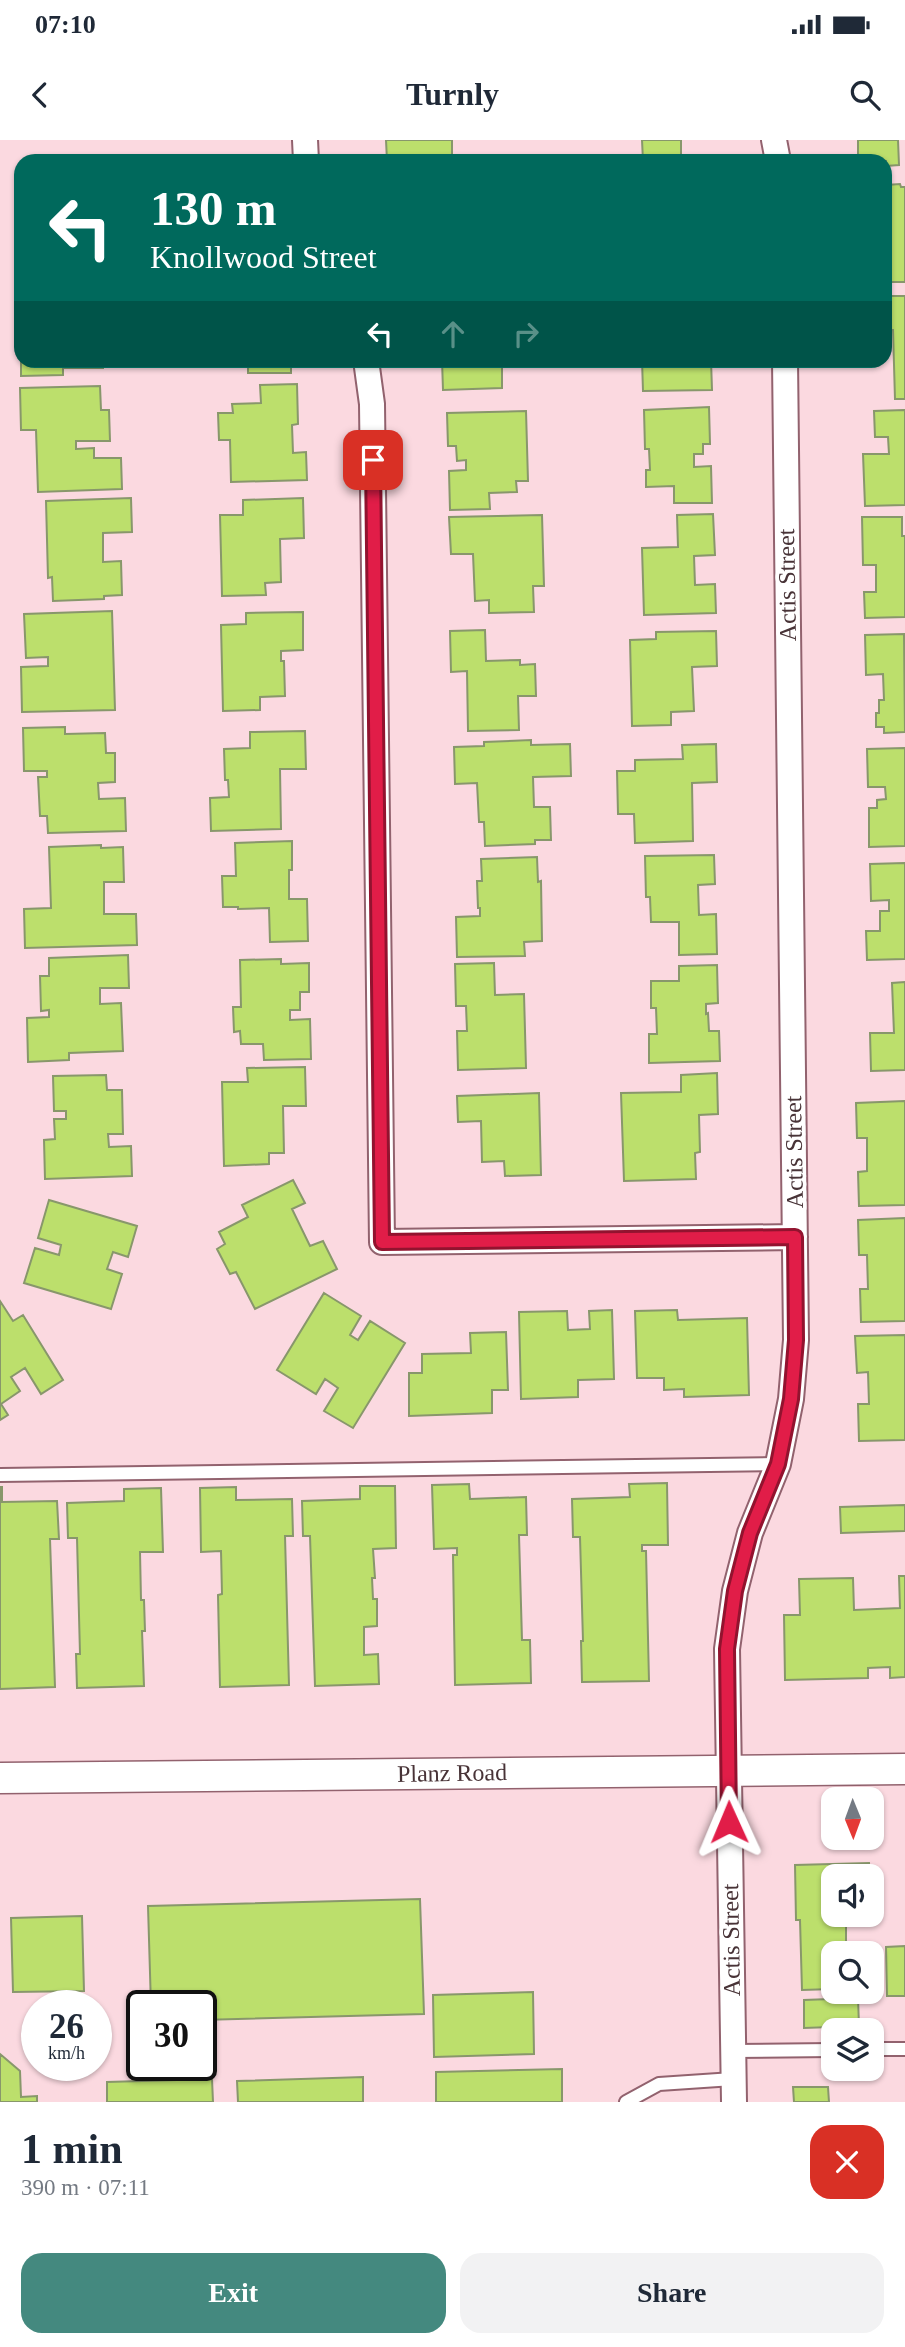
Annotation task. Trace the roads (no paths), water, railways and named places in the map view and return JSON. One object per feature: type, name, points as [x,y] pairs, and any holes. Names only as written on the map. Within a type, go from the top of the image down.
[{"type":"street","points":[[367,368],[372,404],[382,1242],[795,1237]]},
{"type":"street","name":"Actis Street","points":[[734,2091],[727,1649],[735,1591],[750,1533],[778,1464],[791,1399],[796,1340],[785,368]]},
{"type":"street","name":"Planz Road","points":[[0,1778],[905,1769]]},
{"type":"lane","points":[[0,1475],[778,1464]]},
{"type":"lane","points":[[884,2049],[905,2049]]},
{"type":"lane","points":[[733,2051],[821,2050]]},
{"type":"lane","points":[[626,2102],[660,2084],[734,2091]]}]
